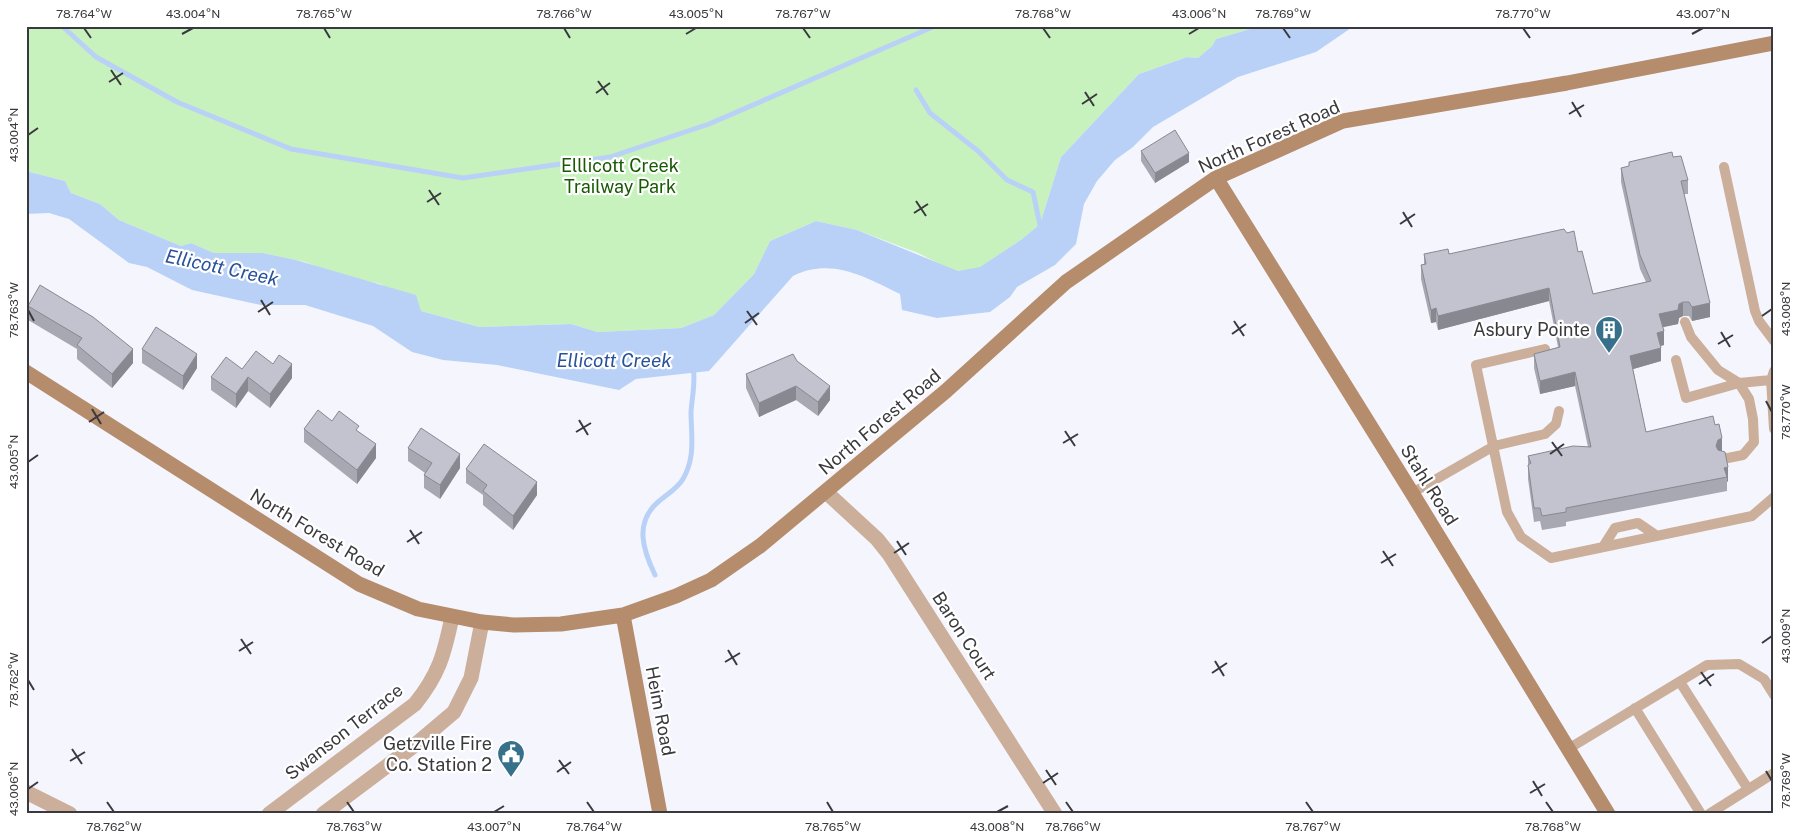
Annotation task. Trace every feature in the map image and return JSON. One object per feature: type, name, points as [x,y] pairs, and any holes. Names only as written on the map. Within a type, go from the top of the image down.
[{"type":"street","name":"North Forest Road","points":[[26,372],[359,584],[418,610],[482,622],[561,624],[623,615],[676,596],[735,565],[826,492],[946,391],[1066,282],[1216,178],[1343,121],[1568,83],[1774,43]]},
{"type":"street","name":"Stahl Road","points":[[1216,178],[1412,493],[1608,814]]},
{"type":"street","name":"Baron Court","points":[[826,492],[877,539],[889,554],[1055,814]]},
{"type":"street","name":"Heim Road","points":[[623,615],[660,814]]},
{"type":"street","name":"Swanson Terrace","points":[[269,814],[414,704],[431,683],[443,657],[452,617]]},
{"type":"street","points":[[322,814],[415,745],[454,712],[471,678],[482,622]]},
{"type":"street","points":[[26,792],[70,814]]},
{"type":"lane","points":[[1724,167],[1755,311],[1758,321],[1774,341]]},
{"type":"lane","points":[[1685,322],[1691,337],[1718,370],[1739,383],[1749,399],[1753,419],[1754,442],[1743,455],[1723,459]]},
{"type":"lane","points":[[1545,349],[1476,365],[1506,512],[1521,537],[1551,558],[1752,516],[1774,497]]},
{"type":"lane","points":[[1676,360],[1686,398],[1772,376],[1774,429]]},
{"type":"lane","points":[[1412,493],[1494,446],[1545,434],[1556,424],[1559,411]]},
{"type":"lane","points":[[1603,547],[1615,528],[1638,523],[1656,536]]},
{"type":"lane","points":[[1568,749],[1707,665],[1739,664],[1764,680],[1774,696]]},
{"type":"lane","points":[[1680,682],[1748,789]]},
{"type":"lane","points":[[1635,708],[1701,814]]},
{"type":"lane","points":[[1709,814],[1774,773]]},
{"type":"green space","name":"Elllicott Creek Trailway Park","points":[[26,26],[1260,26],[1216,39],[1212,46],[1198,58],[1187,57],[1139,74],[1061,157],[1040,224],[1022,239],[976,270],[954,271],[918,253],[857,230],[816,221],[770,241],[754,274],[714,315],[681,328],[598,332],[571,324],[479,327],[421,311],[381,284],[340,275],[305,262],[263,253],[214,253],[191,243],[181,246],[119,220],[100,204],[71,193],[65,181],[26,171]]},
{"type":"water","name":"Ellicott Creek","points":[[1260,26],[1268,26],[1273,29],[1282,26],[1354,26],[1316,52],[1238,77],[1153,127],[1133,147],[1115,160],[1097,181],[1084,204],[1076,244],[1055,265],[1017,287],[1010,297],[990,312],[937,318],[902,310],[900,294],[861,276],[834,269],[821,268],[793,276],[709,371],[636,379],[619,390],[497,365],[443,360],[412,352],[373,326],[305,305],[261,305],[192,290],[147,267],[129,263],[69,219],[49,213],[26,214],[26,171],[65,181],[71,193],[100,204],[119,220],[181,246],[191,243],[214,253],[263,253],[296,260],[416,295],[421,311],[479,327],[571,324],[598,332],[681,328],[714,315],[754,274],[770,241],[816,221],[857,230],[958,271],[980,267],[1022,239],[1040,224],[1061,157],[1139,74],[1187,57],[1198,58],[1212,46],[1216,39]]},
{"type":"building","points":[[1175,130],[1189,153],[1155,173],[1141,151]]},
{"type":"building","name":"Asbury Pointe","points":[[1672,152],[1673,157],[1681,156],[1688,180],[1681,181],[1710,303],[1692,307],[1689,302],[1683,302],[1679,304],[1678,310],[1659,314],[1664,331],[1657,333],[1661,348],[1630,356],[1646,432],[1713,416],[1715,425],[1719,424],[1722,438],[1718,440],[1716,446],[1718,450],[1725,452],[1728,467],[1724,468],[1727,477],[1566,508],[1566,512],[1542,516],[1540,508],[1534,508],[1528,465],[1531,463],[1528,456],[1573,446],[1591,447],[1575,372],[1540,381],[1534,354],[1560,347],[1549,288],[1438,316],[1436,308],[1431,310],[1421,265],[1426,264],[1424,254],[1448,249],[1449,254],[1564,229],[1567,233],[1574,231],[1578,252],[1582,251],[1593,294],[1651,281],[1640,255],[1621,168],[1629,166],[1629,162]]},
{"type":"building","points":[[40,285],[93,317],[133,349],[112,374],[77,345],[82,338],[28,306]]},
{"type":"building","points":[[156,327],[197,354],[183,376],[142,349]]},
{"type":"building","points":[[256,351],[273,364],[279,355],[292,364],[270,394],[248,377],[236,394],[211,377],[226,357],[242,369]]},
{"type":"building","points":[[793,354],[797,361],[830,386],[818,402],[796,386],[759,403],[746,374]]},
{"type":"building","points":[[318,410],[332,421],[339,411],[359,426],[356,430],[376,444],[357,470],[304,429]]},
{"type":"building","points":[[421,428],[460,454],[440,485],[424,475],[432,463],[408,448]]},
{"type":"building","points":[[484,444],[537,482],[513,516],[483,491],[487,485],[466,469]]},
{"type":"waterway","points":[[62,26],[96,57],[177,102],[291,149],[463,178],[610,157],[709,124],[935,26]]},
{"type":"waterway","points":[[916,90],[930,113],[978,151],[1007,180],[1033,192],[1041,230]]},
{"type":"waterway","points":[[655,575],[644,546],[643,528],[650,510],[681,482],[690,462],[692,446],[691,412],[694,383],[693,366]]},
{"type":"place","name":"Asbury Pointe","points":[[1609,354]]},
{"type":"place","name":"Getzville Fire Co. Station 2","points":[[511,778]]}]
